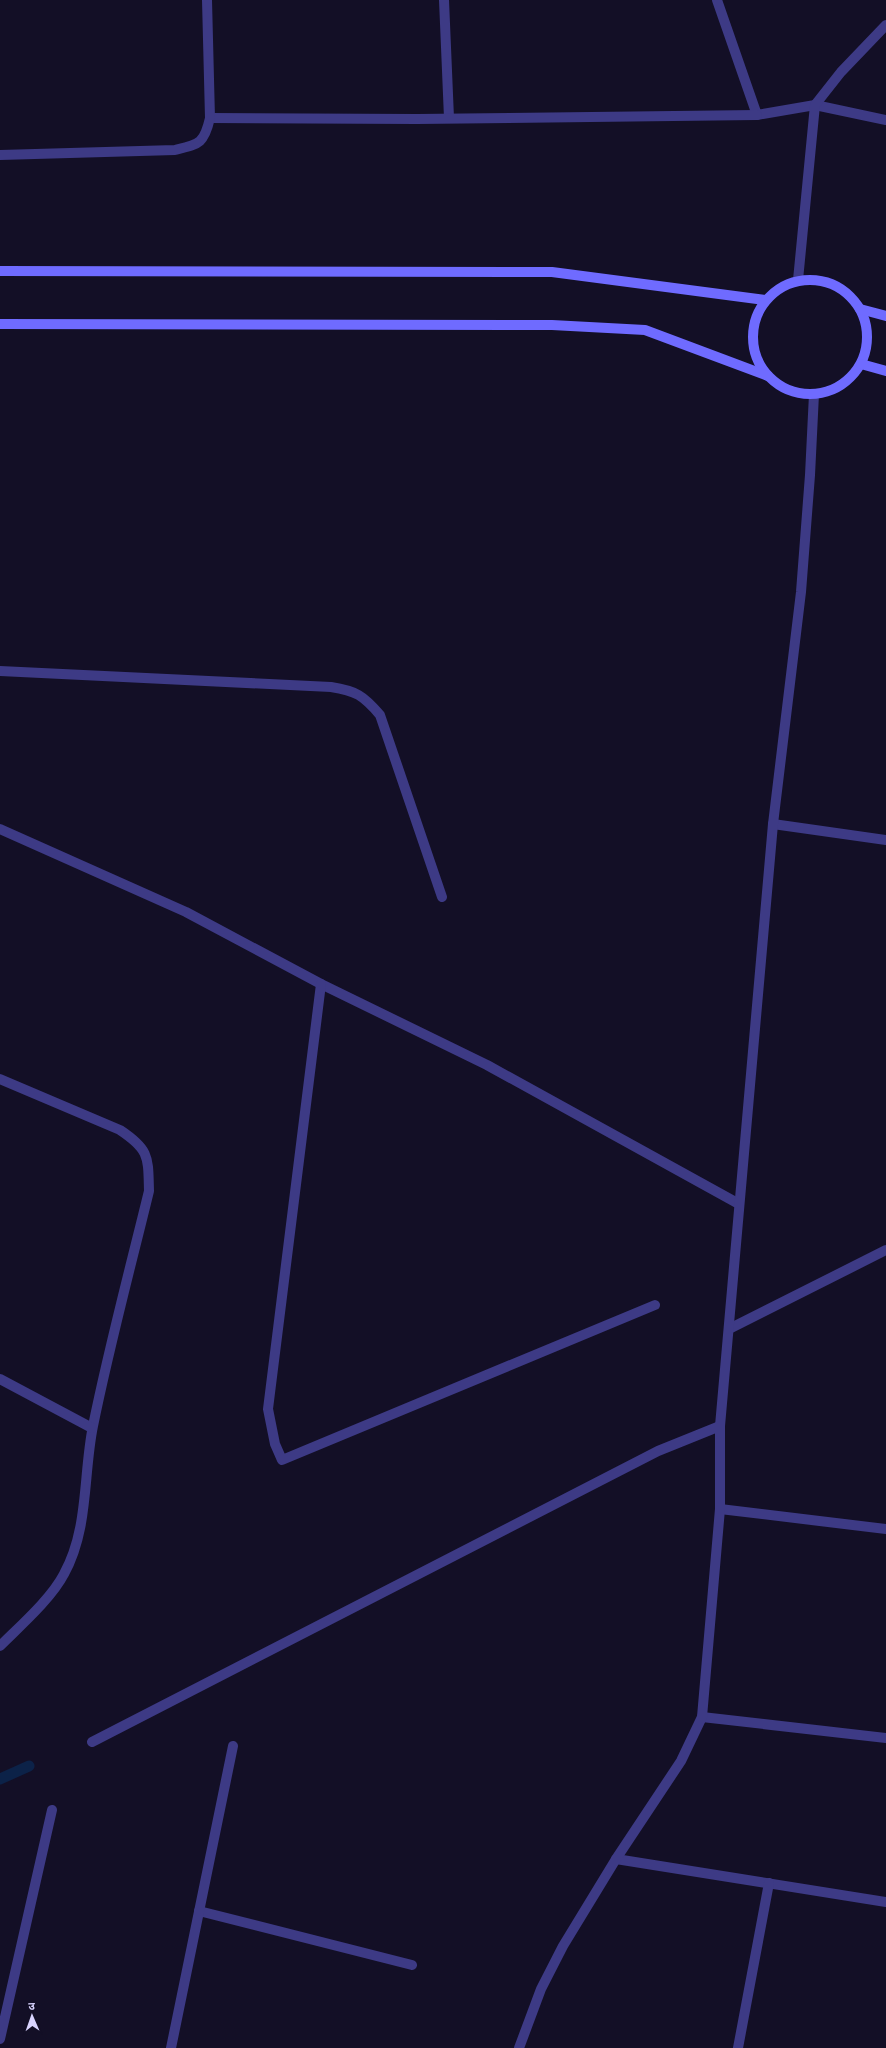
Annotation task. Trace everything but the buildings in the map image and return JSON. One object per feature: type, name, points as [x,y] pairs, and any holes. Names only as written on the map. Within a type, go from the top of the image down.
[{"type":"main road","points":[[0,271],[552,272],[766,300]]},
{"type":"main road","points":[[0,324],[552,325],[645,330],[768,376],[782,386],[797,392],[814,394],[833,389],[849,379],[860,364],[867,346],[867,327],[860,309],[849,294],[834,284],[816,280],[798,280],[780,288],[766,300],[757,315],[753,331],[753,342],[759,363],[768,376]]},
{"type":"main road","points":[[860,309],[886,316]]},
{"type":"main road","points":[[860,364],[886,371]]},
{"type":"street","points":[[0,155],[175,150],[196,145],[206,134],[210,118],[208,0]]},
{"type":"street","points":[[444,0],[449,118]]},
{"type":"street","points":[[717,0],[757,115]]},
{"type":"street","points":[[798,280],[815,105],[841,72],[886,25]]},
{"type":"street","points":[[210,118],[449,118],[757,115],[815,105],[886,120]]},
{"type":"street","points":[[519,2048],[541,1988],[560,1952],[616,1859],[681,1761],[702,1717],[720,1508],[720,1426],[773,824],[801,592],[810,475],[814,394]]},
{"type":"street","points":[[0,671],[331,687],[352,691],[366,699],[380,715],[442,897]]},
{"type":"street","points":[[773,824],[886,840]]},
{"type":"street","points":[[0,829],[186,912],[321,984],[487,1065],[739,1204]]},
{"type":"street","points":[[321,984],[268,1409],[275,1444],[282,1460],[655,1305]]},
{"type":"street","points":[[0,1079],[120,1130],[135,1140],[146,1152],[149,1191],[92,1428],[82,1516],[76,1544],[64,1575],[42,1604],[0,1646]]},
{"type":"street","points":[[729,1329],[886,1250]]},
{"type":"street","points":[[0,1391],[3,1380],[92,1428]]},
{"type":"street","points":[[92,1742],[658,1451],[720,1426]]},
{"type":"street","points":[[720,1508],[886,1529]]},
{"type":"street","points":[[702,1717],[886,1738]]},
{"type":"street","points":[[171,2048],[233,1746]]},
{"type":"street","points":[[0,2039],[52,1810]]},
{"type":"street","points":[[616,1859],[886,1902]]},
{"type":"street","points":[[738,2048],[769,1883]]},
{"type":"street","points":[[199,1911],[412,1965]]},
{"type":"waterway","points":[[0,1779],[29,1766]]}]
